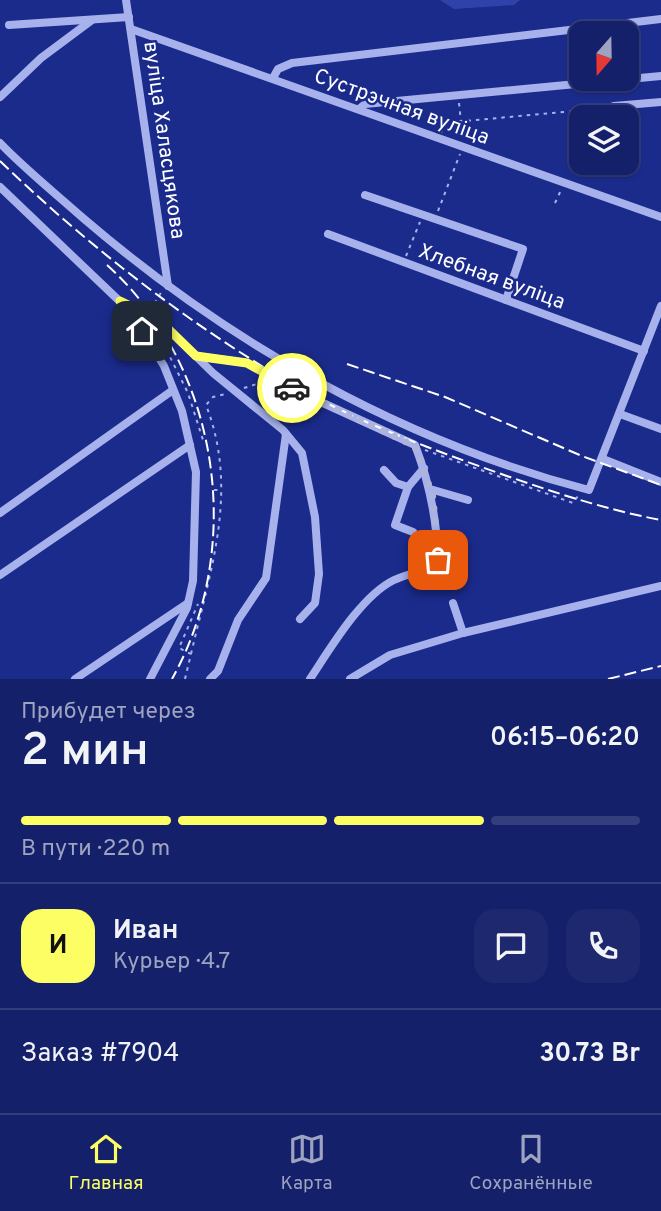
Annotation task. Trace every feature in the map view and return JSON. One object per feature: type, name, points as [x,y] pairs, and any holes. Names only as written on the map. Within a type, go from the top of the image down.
[{"type":"street","name":"вуліца Халасцякова","points":[[127,0],[165,288]]},
{"type":"street","points":[[9,25],[129,17]]},
{"type":"street","points":[[273,78],[278,69],[292,63],[661,19]]},
{"type":"street","points":[[0,97],[41,58],[92,20]]},
{"type":"street","name":"Сустрэчная вуліца","points":[[131,29],[661,217]]},
{"type":"street","points":[[359,108],[365,104],[661,76]]},
{"type":"street","points":[[626,105],[661,102]]},
{"type":"street","points":[[0,143],[165,288],[271,355],[394,422],[489,459],[589,490],[661,306]]},
{"type":"street","points":[[0,187],[132,313],[164,366],[190,445],[196,472],[193,603],[150,679]]},
{"type":"street","points":[[365,195],[523,250],[506,300]]},
{"type":"street","name":"Хлебная вуліца","points":[[328,234],[644,351]]},
{"type":"street","points":[[120,301],[159,320],[286,434],[302,453],[315,517],[319,574],[315,603],[300,619]]},
{"type":"street","points":[[651,332],[661,332]]},
{"type":"street","points":[[196,356],[247,363],[328,407],[411,445],[424,468],[430,489],[438,560],[413,575],[393,580],[359,610],[310,679]]},
{"type":"street","points":[[0,513],[173,390]]},
{"type":"street","points":[[620,414],[661,429]]},
{"type":"street","points":[[210,679],[218,671],[238,620],[267,578],[286,434]]},
{"type":"street","points":[[0,575],[190,445]]},
{"type":"street","points":[[603,459],[661,482]]},
{"type":"street","points":[[413,532],[395,525],[408,487],[424,468]]},
{"type":"street","points":[[384,470],[396,483],[408,487]]},
{"type":"street","points":[[430,489],[468,500]]},
{"type":"street","points":[[350,679],[390,655],[463,633],[661,586]]},
{"type":"street","points":[[75,679],[193,603]]},
{"type":"street","points":[[453,603],[463,633]]},
{"type":"path","points":[[459,95],[461,123]]},
{"type":"path","points":[[440,138],[444,123],[569,111]]},
{"type":"path","points":[[435,219],[463,146]]},
{"type":"path","points":[[555,203],[564,182]]},
{"type":"path","points":[[403,262],[424,215]]},
{"type":"path","points":[[159,320],[156,301],[165,288]]},
{"type":"path","points":[[148,314],[178,372],[203,440]]},
{"type":"path","points":[[185,679],[213,563],[222,490],[223,469],[218,435],[206,405],[213,397],[273,378]]},
{"type":"path","points":[[411,445],[573,503],[589,490]]},
{"type":"path","points":[[214,490],[222,490]]},
{"type":"path","points":[[191,653],[179,648],[193,603]]},
{"type":"shaded area","points":[[440,0],[520,0],[514,5],[454,9]]},
{"type":"railway","points":[[0,161],[67,223],[175,308],[251,359],[315,397],[394,434],[504,475],[562,495],[661,520]]},
{"type":"railway","points":[[107,265],[145,307],[175,354],[197,406],[210,460],[214,516],[209,573],[195,627],[172,679]]},
{"type":"railway","points":[[347,364],[445,397],[582,456],[661,485]]},
{"type":"railway","points":[[608,679],[661,666]]},
{"type":"way so far","points":[[292,388],[415,446],[433,497],[438,560]]},
{"type":"route","points":[[142,331],[132,313],[120,301],[156,317],[196,356],[247,363],[292,388]]}]
